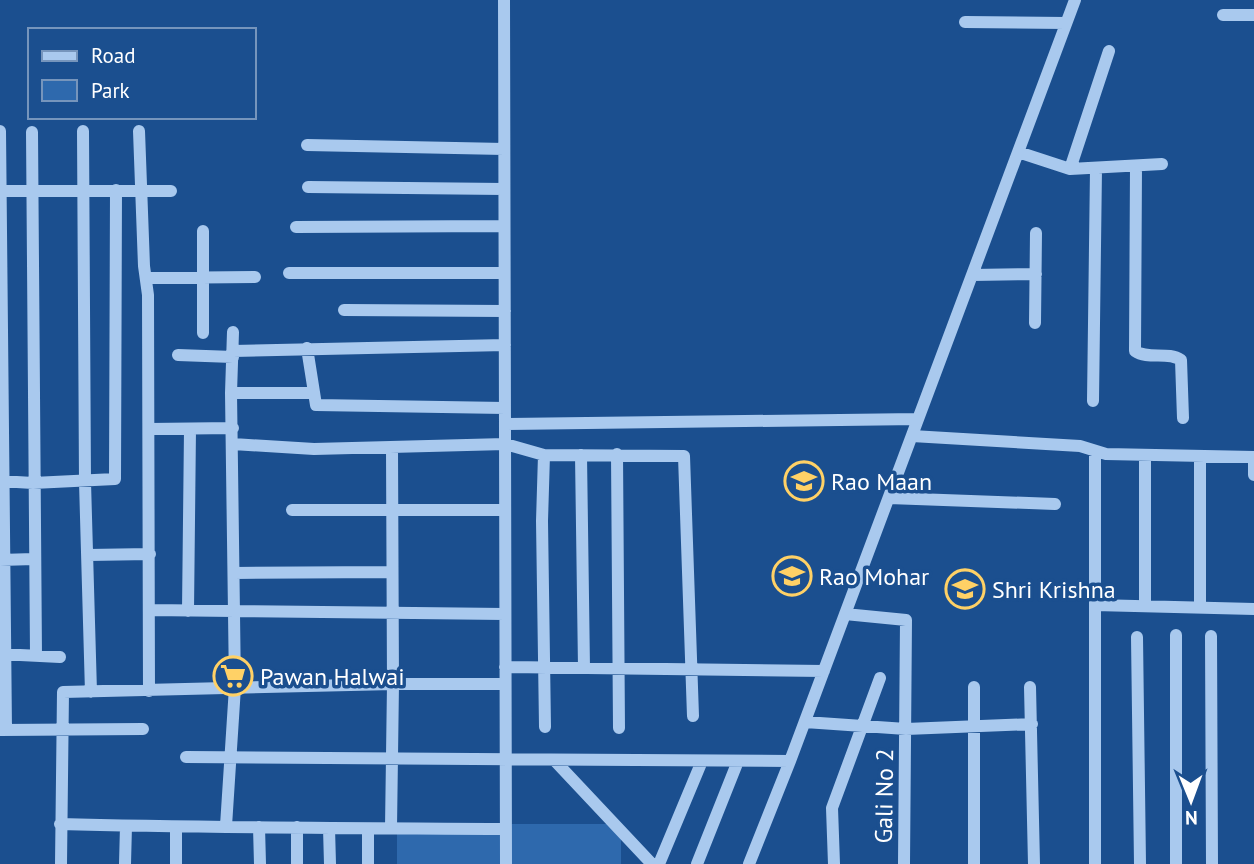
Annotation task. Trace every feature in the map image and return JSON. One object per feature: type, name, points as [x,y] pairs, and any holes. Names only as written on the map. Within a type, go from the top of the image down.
[{"type":"street","points":[[504,0],[506,864]]},
{"type":"street","points":[[749,864],[805,722],[1075,0]]},
{"type":"street","points":[[1223,15],[1254,15]]},
{"type":"street","points":[[965,22],[1066,23]]},
{"type":"street","points":[[1070,169],[1110,51]]},
{"type":"street","points":[[0,131],[3,730],[143,729]]},
{"type":"street","points":[[83,131],[85,482],[91,692]]},
{"type":"street","points":[[139,131],[147,278],[149,691]]},
{"type":"street","points":[[32,132],[36,655]]},
{"type":"street","points":[[307,145],[504,149]]},
{"type":"street","points":[[1018,152],[1070,169],[1162,164]]},
{"type":"street","points":[[1136,166],[1135,351],[1141,355],[1173,356],[1181,360],[1183,418]]},
{"type":"street","points":[[1093,401],[1097,321],[1096,169]]},
{"type":"street","points":[[308,187],[504,189]]},
{"type":"street","points":[[2,481],[85,482],[115,477],[116,190]]},
{"type":"street","points":[[0,191],[171,191]]},
{"type":"street","points":[[296,227],[504,226]]},
{"type":"street","points":[[203,231],[203,333]]},
{"type":"street","points":[[1035,323],[1036,233]]},
{"type":"street","points":[[289,273],[504,273]]},
{"type":"street","points":[[972,275],[1036,274]]},
{"type":"street","points":[[147,278],[255,277]]},
{"type":"street","points":[[344,310],[505,311]]},
{"type":"street","points":[[226,826],[235,687],[231,393],[233,332]]},
{"type":"street","points":[[178,355],[307,348],[505,345]]},
{"type":"street","points":[[307,348],[313,403],[320,406],[505,408]]},
{"type":"street","points":[[231,393],[312,393]]},
{"type":"street","points":[[505,424],[918,419]]},
{"type":"street","points":[[149,429],[233,428]]},
{"type":"street","points":[[188,611],[187,506],[190,429]]},
{"type":"street","points":[[912,436],[1080,446],[1094,453],[1254,457],[1254,475]]},
{"type":"street","points":[[233,444],[314,449],[505,444],[544,455],[684,456],[693,716]]},
{"type":"street","points":[[391,828],[392,448]]},
{"type":"street","points":[[1094,453],[1095,864]]},
{"type":"street","points":[[617,454],[619,729]]},
{"type":"street","points":[[544,455],[542,521],[545,727]]},
{"type":"street","points":[[581,455],[584,668]]},
{"type":"street","points":[[1145,455],[1145,606]]},
{"type":"street","points":[[1200,456],[1200,608]]},
{"type":"street","points":[[888,498],[1055,504]]},
{"type":"street","points":[[292,510],[505,510]]},
{"type":"street","points":[[88,555],[150,554]]},
{"type":"street","points":[[2,560],[34,559]]},
{"type":"street","points":[[234,573],[391,572]]},
{"type":"street","points":[[1095,605],[1254,609]]},
{"type":"street","points":[[150,610],[505,614]]},
{"type":"street","name":"Gali No 2","points":[[845,614],[906,620],[904,864]]},
{"type":"street","points":[[1176,635],[1176,864]]},
{"type":"street","points":[[1211,636],[1212,864]]},
{"type":"street","points":[[1137,637],[1140,864]]},
{"type":"street","points":[[2,654],[60,657]]},
{"type":"street","points":[[505,667],[824,671]]},
{"type":"street","points":[[834,864],[832,808],[880,678]]},
{"type":"street","points":[[61,864],[63,692],[505,684]]},
{"type":"street","points":[[974,687],[974,864]]},
{"type":"street","points":[[1030,687],[1034,864]]},
{"type":"street","points":[[805,722],[906,729],[1031,724]]},
{"type":"street","points":[[186,757],[790,761]]},
{"type":"street","points":[[555,761],[652,864]]},
{"type":"street","points":[[659,864],[702,761]]},
{"type":"street","points":[[697,864],[738,761]]},
{"type":"street","points":[[60,824],[176,828],[226,826],[506,829]]},
{"type":"street","points":[[125,864],[126,826]]},
{"type":"street","points":[[259,827],[260,864]]},
{"type":"street","points":[[297,864],[298,827]]},
{"type":"street","points":[[176,828],[176,864]]},
{"type":"street","points":[[329,828],[330,864]]},
{"type":"street","points":[[368,829],[368,864]]},
{"type":"green space","points":[[397,824],[621,824],[621,864],[397,864]]},
{"type":"place","name":"Rao Maan","points":[[804,481]]},
{"type":"place","name":"Rao Mohar","points":[[792,576]]},
{"type":"place","name":"Shri Krishna","points":[[965,589]]},
{"type":"place","name":"Pawan Halwai","points":[[233,676]]}]
